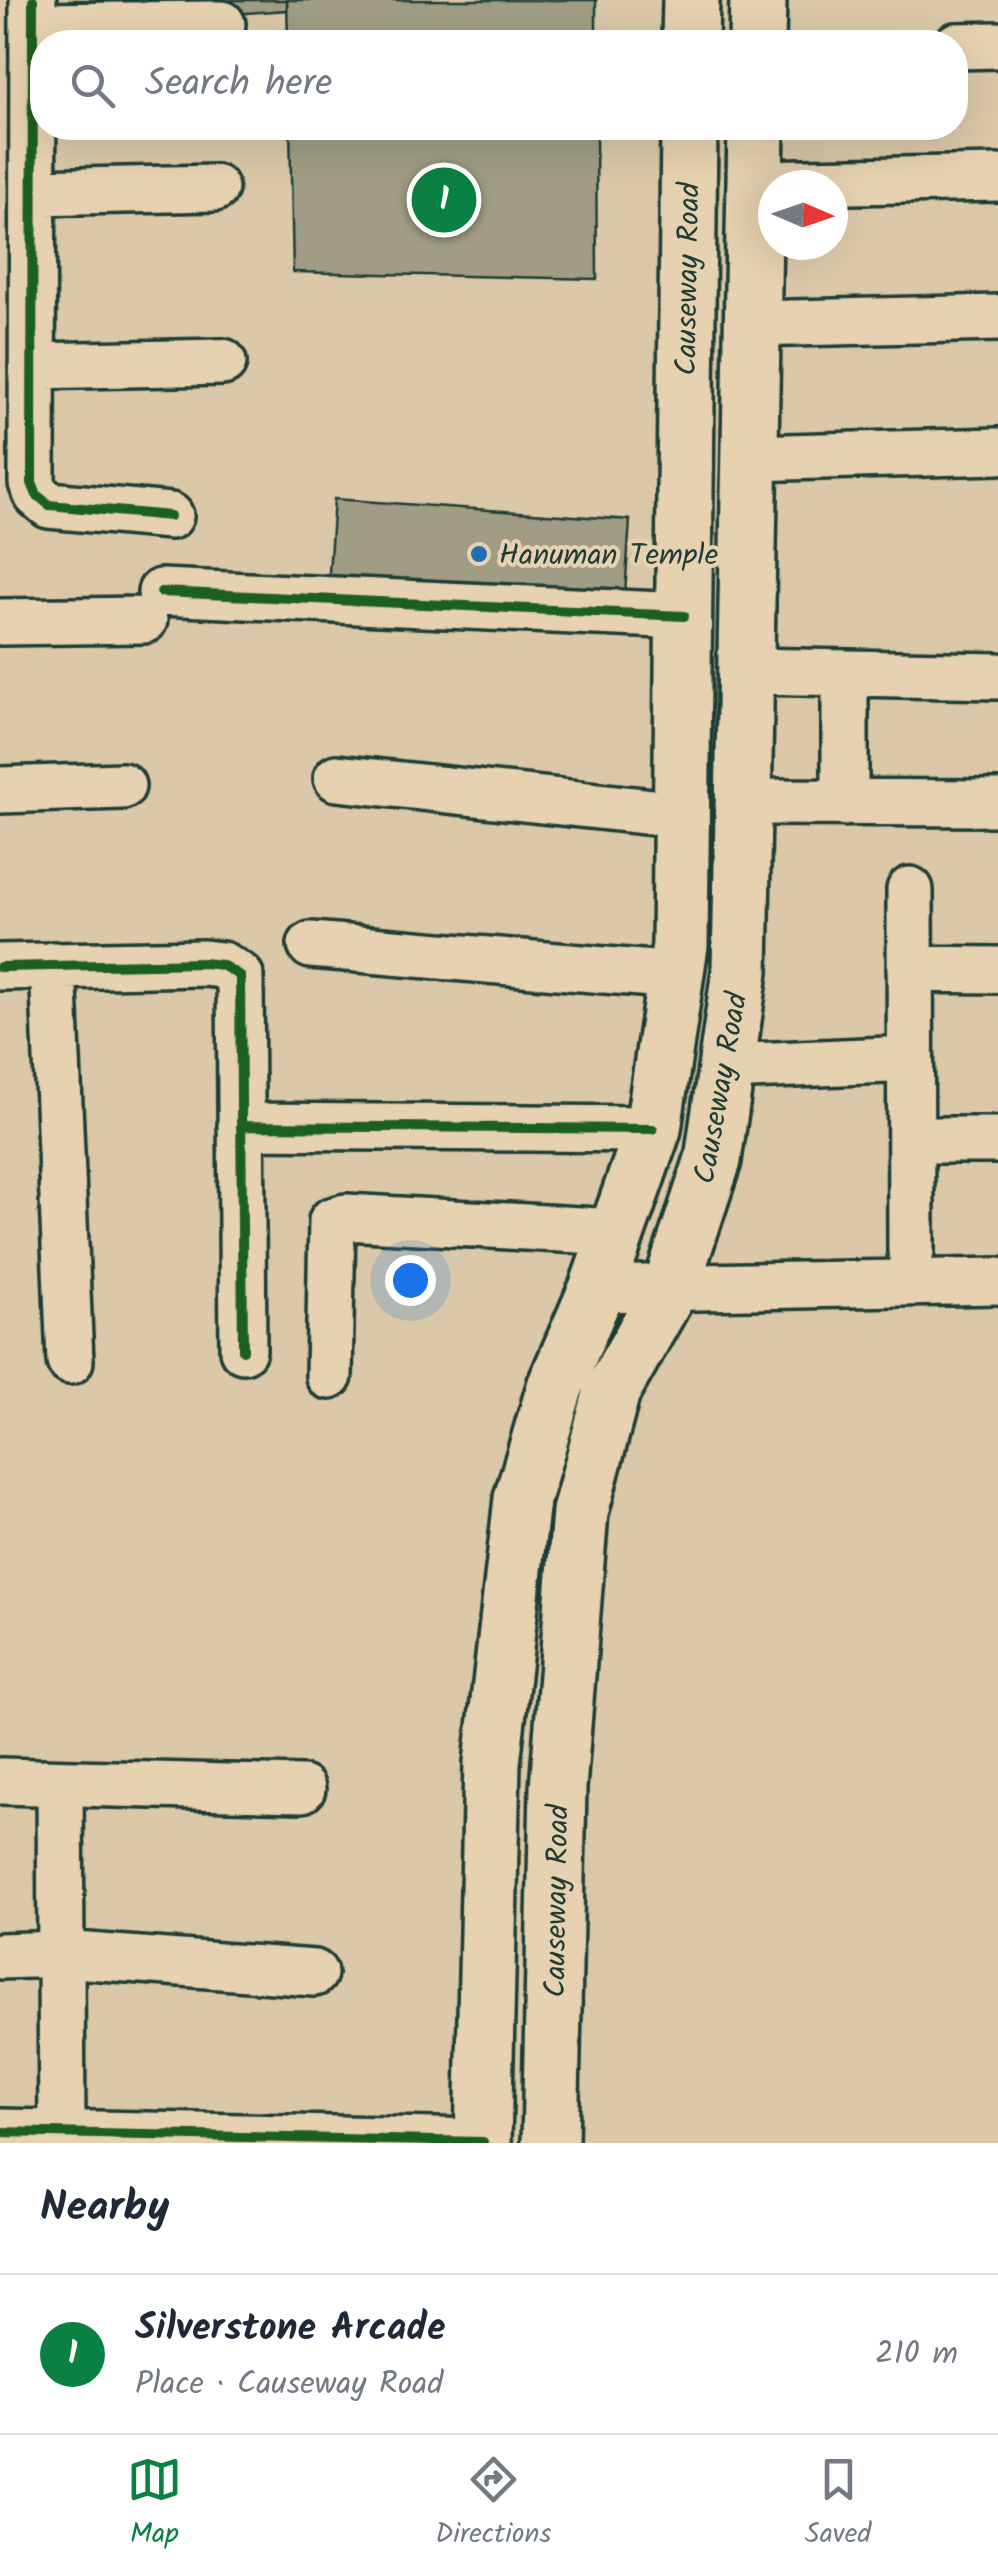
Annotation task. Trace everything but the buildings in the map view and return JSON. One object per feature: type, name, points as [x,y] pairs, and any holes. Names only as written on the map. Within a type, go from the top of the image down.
[{"type":"main road","points":[[690,0],[690,30]]},
{"type":"main road","points":[[757,30],[758,0]]},
{"type":"main road","name":"Causeway Road","points":[[482,2142],[492,1763],[522,1499],[555,1387],[596,1288],[653,1129],[680,944],[689,140]]},
{"type":"main road","name":"Causeway Road","points":[[550,2143],[558,1788],[580,1512],[612,1392],[670,1287],[713,1160],[740,970],[756,140]]},
{"type":"street","points":[[170,516],[49,505],[37,495],[16,448],[32,366],[16,258],[33,192],[16,81],[33,13],[222,24]]},
{"type":"street","points":[[968,46],[998,45]]},
{"type":"street","points":[[755,183],[998,178]]},
{"type":"street","points":[[33,192],[215,188]]},
{"type":"street","points":[[752,324],[998,318]]},
{"type":"street","points":[[32,366],[223,362]]},
{"type":"street","points":[[749,458],[998,452]]},
{"type":"street","points":[[0,622],[152,606],[684,616]]},
{"type":"street","points":[[745,672],[998,676]]},
{"type":"street","points":[[845,673],[845,803]]},
{"type":"street","points":[[337,778],[681,815]]},
{"type":"street","points":[[0,790],[122,786]]},
{"type":"street","points":[[743,802],[998,803]]},
{"type":"street","points":[[910,890],[911,1252]]},
{"type":"street","points":[[311,945],[676,976]]},
{"type":"street","points":[[0,967],[204,963],[222,965],[240,976],[243,1350]]},
{"type":"street","points":[[53,966],[70,1360]]},
{"type":"street","points":[[910,970],[998,970]]},
{"type":"street","points":[[728,1051],[910,1045]]},
{"type":"street","points":[[241,1126],[653,1129]]},
{"type":"street","points":[[910,1140],[998,1140]]},
{"type":"street","points":[[329,1376],[332,1221],[346,1216],[616,1232]]},
{"type":"street","points":[[596,1288],[998,1282]]},
{"type":"street","points":[[0,1781],[302,1789]]},
{"type":"street","points":[[60,1783],[62,2134]]},
{"type":"street","points":[[0,1956],[61,1954],[314,1973]]},
{"type":"street","points":[[0,2132],[117,2139],[482,2142]]},
{"type":"cycle path","points":[[33,0],[33,30]]},
{"type":"cycle path","points":[[33,140],[32,483],[37,495],[49,505],[170,516]]},
{"type":"cycle path","points":[[161,592],[684,616]]},
{"type":"cycle path","points":[[0,967],[204,963],[222,965],[240,976],[243,1350]]},
{"type":"cycle path","points":[[241,1126],[653,1129]]},
{"type":"cycle path","points":[[0,2132],[483,2142]]},
{"type":"place","name":"Silverstone Arcade","points":[[444,200]]},
{"type":"place","name":"Hanuman Temple","points":[[479,554]]}]
